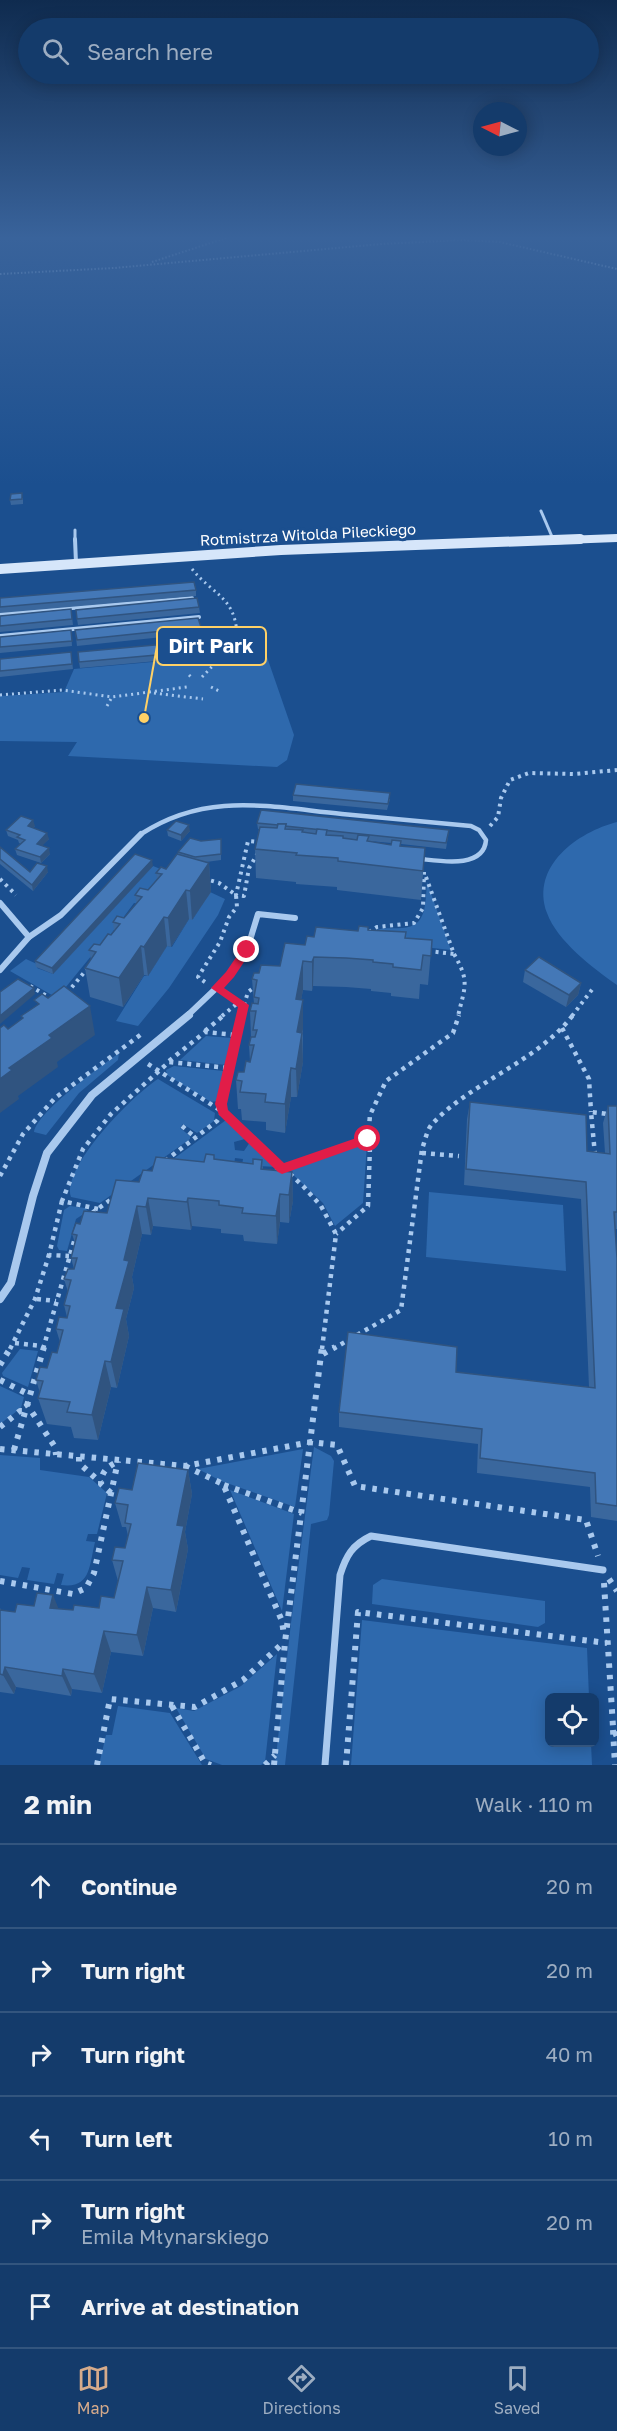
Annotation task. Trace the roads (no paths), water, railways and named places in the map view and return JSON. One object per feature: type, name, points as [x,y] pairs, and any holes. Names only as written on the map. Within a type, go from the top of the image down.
[{"type":"main road","name":"Rotmistrza Witolda Pileckiego","points":[[0,569],[281,549],[617,538]]},
{"type":"street","points":[[1,970],[29,938],[61,915],[141,834]]},
{"type":"street","points":[[0,903],[29,938]]},
{"type":"street","points":[[0,1299],[11,1283],[33,1196],[47,1153],[92,1095],[203,1003],[230,975],[247,950],[258,914],[295,918]]},
{"type":"lane","points":[[542,511],[553,539]]},
{"type":"lane","points":[[75,530],[76,563]]},
{"type":"lane","points":[[0,614],[192,598]]},
{"type":"lane","points":[[0,636],[199,616]]},
{"type":"lane","points":[[141,834],[148,828],[175,815],[233,805],[471,826],[484,832],[486,844],[478,854],[468,860],[456,862],[408,858]]},
{"type":"lane","points":[[325,1765],[340,1575],[344,1558],[356,1543],[371,1536],[603,1570]]},
{"type":"place","name":"Dirt Park","points":[[144,718]]}]
